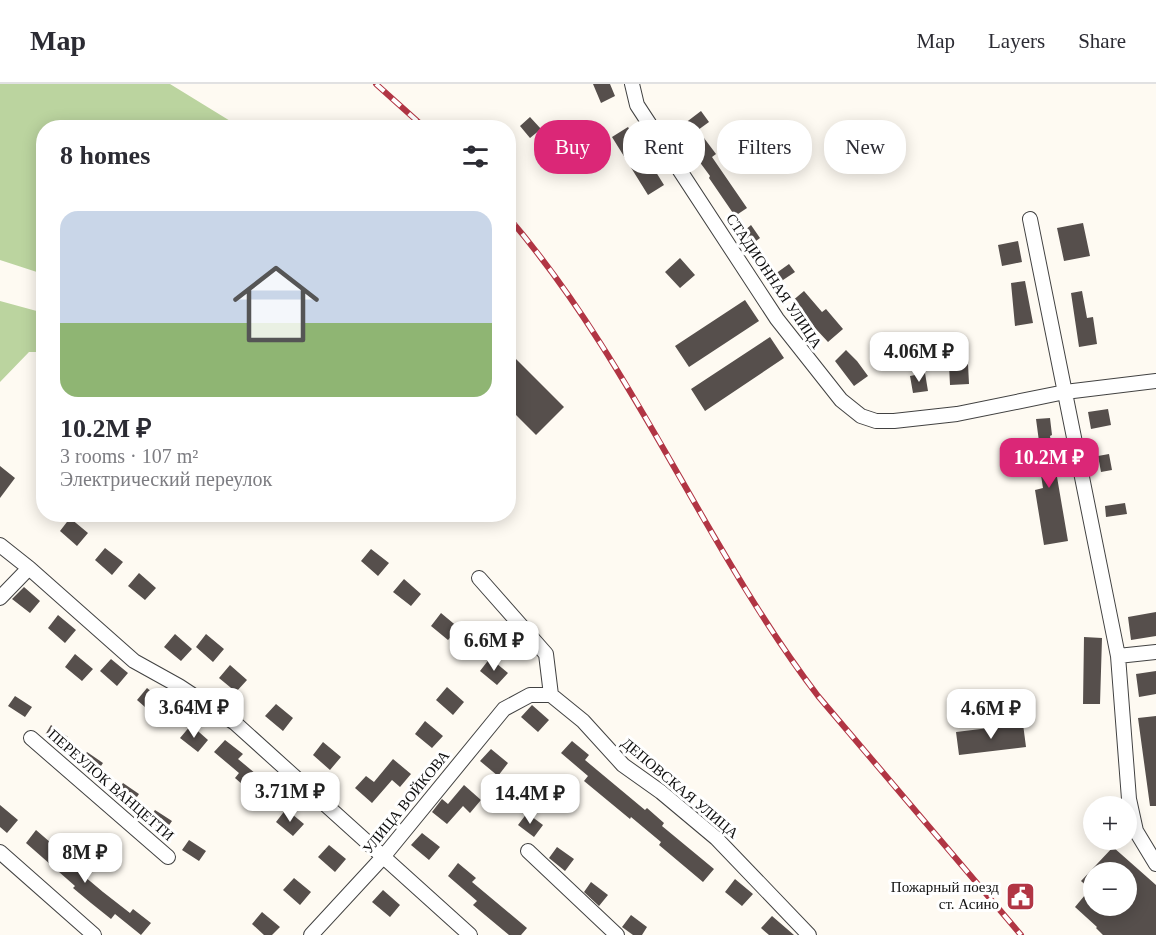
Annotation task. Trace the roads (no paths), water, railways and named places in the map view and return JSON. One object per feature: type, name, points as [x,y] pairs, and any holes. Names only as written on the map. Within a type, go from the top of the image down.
[{"type":"street","name":"СТАДИОННАЯ УЛИЦА","points":[[632,84],[637,105],[777,319],[841,400],[861,416],[876,421],[894,421],[957,414],[1065,392],[1156,381]]},
{"type":"street","points":[[1030,219],[1118,657],[1129,799],[1136,831],[1156,864]]},
{"type":"street","points":[[0,545],[134,661],[179,686],[235,723],[470,935]]},
{"type":"street","points":[[0,598],[29,568]]},
{"type":"street","points":[[479,578],[546,654],[551,695]]},
{"type":"street","points":[[1118,657],[1156,652]]},
{"type":"street","name":"УЛИЦА ВОЙКОВА","points":[[311,935],[383,857],[504,709],[530,695],[551,695]]},
{"type":"street","name":"ДЕПОВСКАЯ УЛИЦА","points":[[551,695],[583,721],[623,765],[661,792],[716,838],[809,935]]},
{"type":"street","name":"ПЕРЕУЛОК ВАНЦЕТТИ","points":[[31,738],[168,857]]},
{"type":"street","points":[[528,851],[616,935]]},
{"type":"street","points":[[0,852],[94,935]]},
{"type":"railway","points":[[376,84],[416,120]]},
{"type":"railway","points":[[516,227],[552,273],[593,332],[631,392],[739,578],[777,638],[818,696],[1021,935]]},
{"type":"place","name":"Пожарный поезд ст. Асино","points":[[1020,896]]}]
